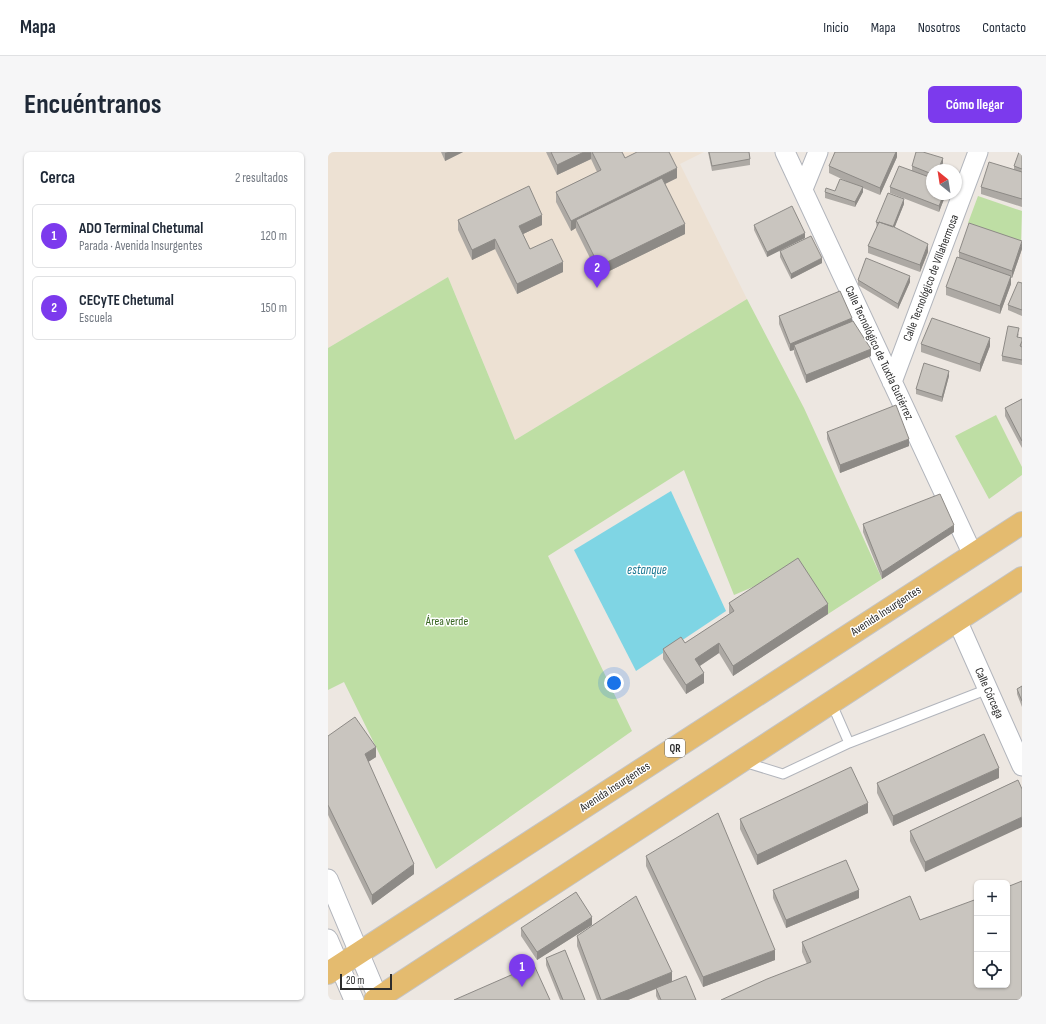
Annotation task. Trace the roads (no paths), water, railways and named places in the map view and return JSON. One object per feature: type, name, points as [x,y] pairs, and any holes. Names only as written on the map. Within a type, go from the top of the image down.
[{"type":"main road","name":"Avenida Insurgentes","points":[[334,969],[1022,523]]},
{"type":"main road","points":[[377,999],[1022,578]]},
{"type":"street","name":"Calle Tecnológico de Tuxtla Gutiérrez","points":[[785,152],[973,555]]},
{"type":"street","points":[[803,189],[818,152]]},
{"type":"street","name":"Calle Tecnológico de Villahermosa","points":[[892,382],[978,152]]},
{"type":"street","name":"Calle Córcega","points":[[957,620],[1022,766]]},
{"type":"street","points":[[328,879],[360,953],[377,999]]},
{"type":"street","points":[[328,939],[334,969],[354,1000]]},
{"type":"lane","points":[[741,761],[784,774],[849,743],[988,689]]},
{"type":"lane","points":[[831,702],[849,743]]},
{"type":"water","name":"estanque","points":[[671,491],[726,611],[636,671],[574,550]]},
{"type":"place","name":"CECyTE Chetumal","points":[[597,288]]},
{"type":"place","name":"ADO Terminal Chetumal","points":[[522,987]]},
{"type":"park label","name":"Área verde","points":[[447,621]]}]
